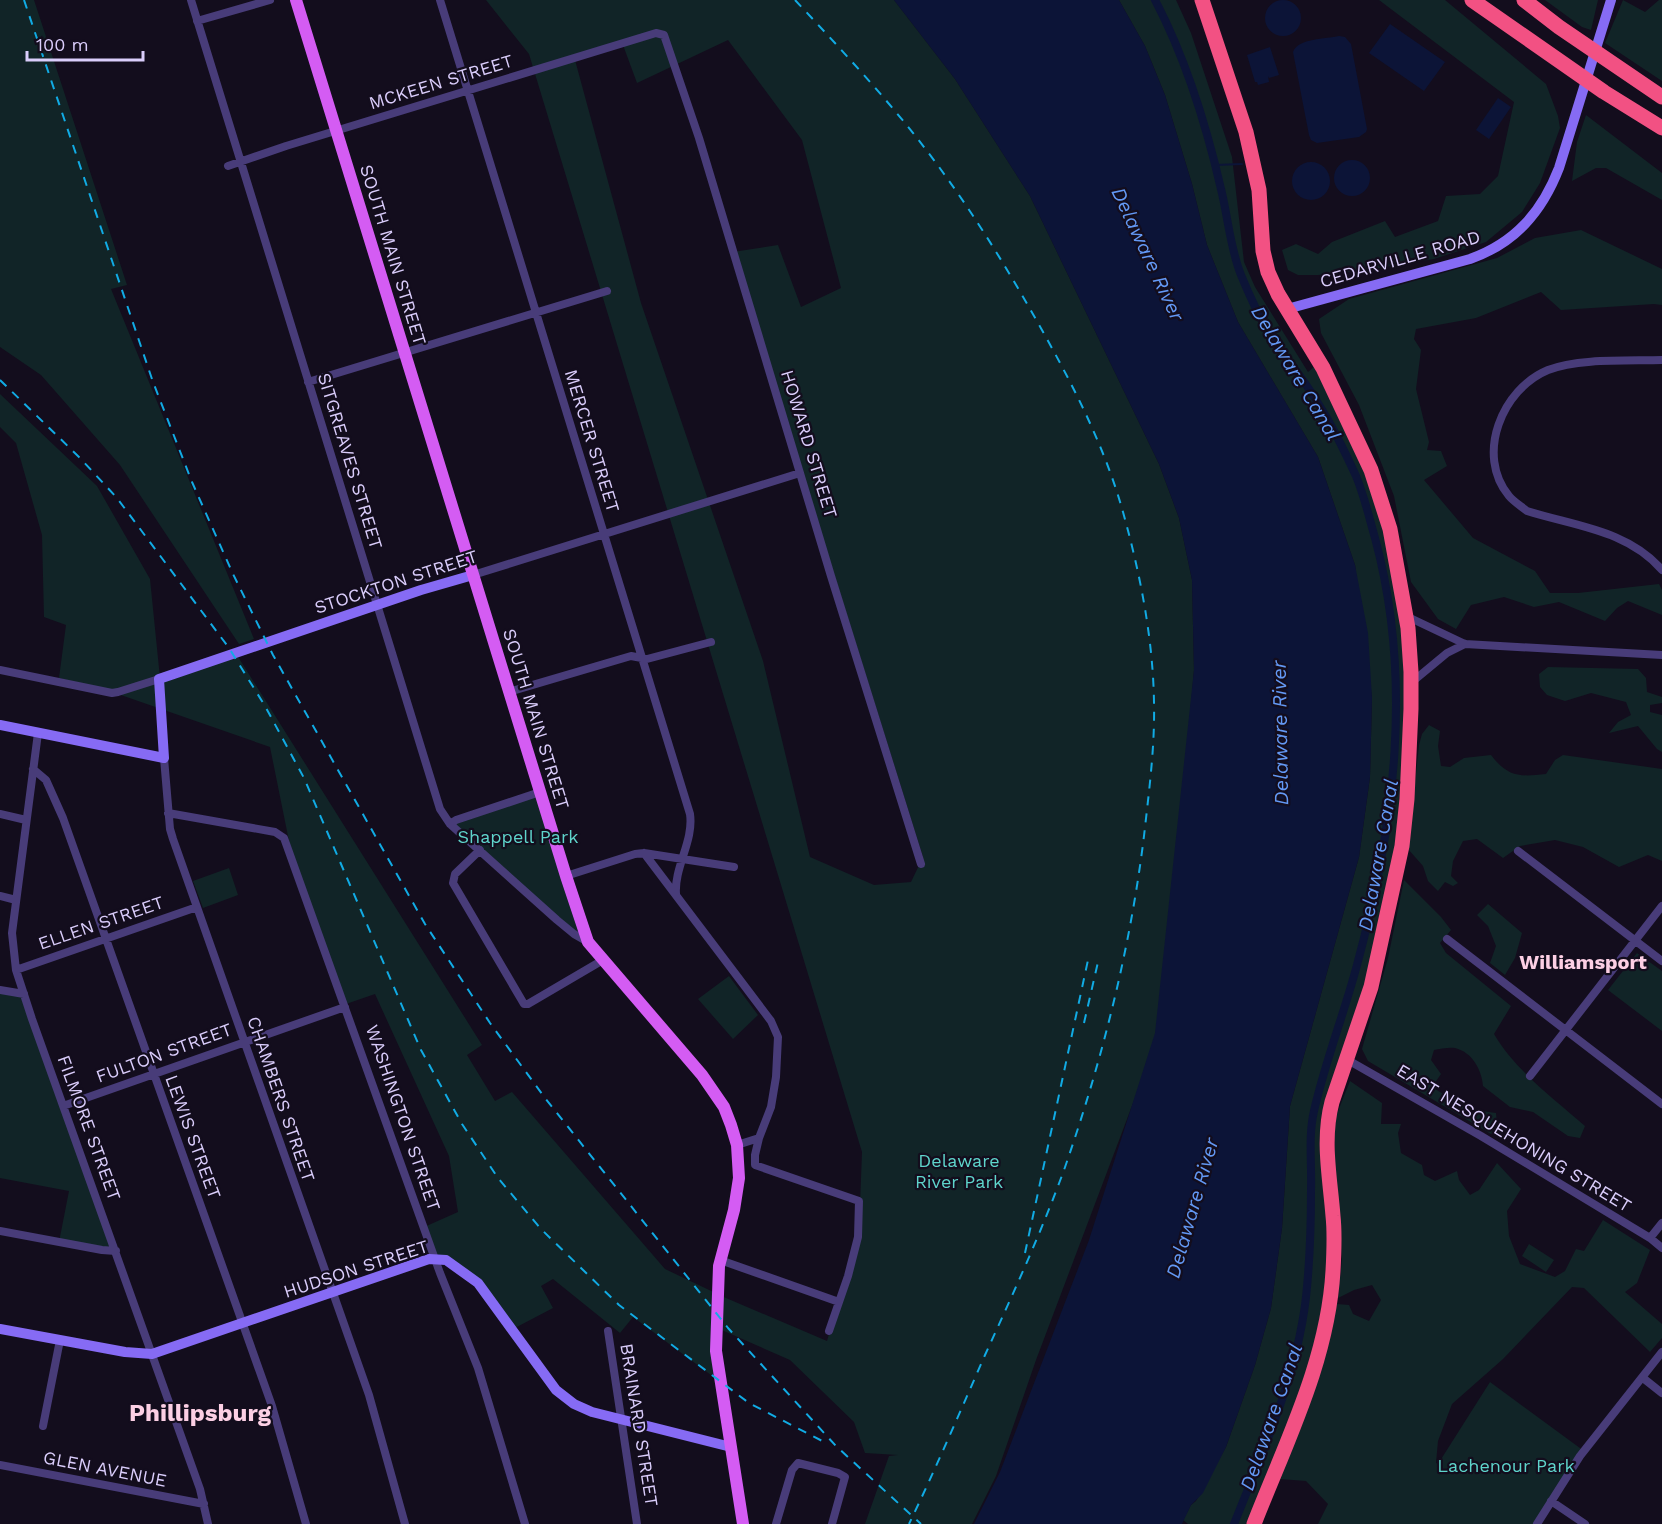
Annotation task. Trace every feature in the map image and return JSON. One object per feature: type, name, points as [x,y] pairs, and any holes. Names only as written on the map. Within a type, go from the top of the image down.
[{"type":"highway","points":[[1202,0],[1246,132],[1259,190],[1265,262],[1272,283],[1328,377],[1371,470],[1390,529],[1406,616],[1412,682],[1407,799],[1402,846],[1371,987],[1330,1107],[1326,1138],[1334,1232],[1332,1283],[1326,1323],[1307,1390],[1254,1524]]},
{"type":"highway","points":[[1472,0],[1604,92],[1662,128]]},
{"type":"highway","points":[[1524,0],[1567,33],[1662,97]]},
{"type":"main road","name":"SOUTH MAIN STREET","points":[[296,0],[588,942],[702,1075],[724,1107],[737,1145],[738,1190],[720,1260],[716,1335],[743,1524]]},
{"type":"street","name":"SITGREAVES STREET","points":[[190,0],[436,799],[444,817],[450,824],[557,920],[588,942]]},
{"type":"street","points":[[197,21],[270,0]]},
{"type":"street","name":"MERCER STREET","points":[[440,0],[690,814],[690,827],[677,879],[676,894]]},
{"type":"street","name":"CEDARVILLE ROAD","points":[[1287,309],[1470,259],[1510,238],[1530,220],[1548,193],[1561,161],[1611,0]]},
{"type":"street","name":"MCKEEN STREET","points":[[228,166],[657,33],[663,34]]},
{"type":"street","name":"HOWARD STREET","points":[[663,34],[671,48],[921,864]]},
{"type":"street","points":[[308,381],[607,291]]},
{"type":"street","points":[[1662,360],[1572,365],[1548,370],[1530,380],[1510,400],[1497,428],[1494,445],[1498,474],[1509,496],[1527,511],[1617,537],[1649,556],[1662,570]]},
{"type":"street","name":"STOCKTON STREET","points":[[0,670],[112,693],[118,692],[421,590],[800,473]]},
{"type":"street","points":[[1406,616],[1465,644],[1662,655]]},
{"type":"street","points":[[509,692],[631,656],[643,658],[711,642]]},
{"type":"street","points":[[1412,682],[1448,653],[1465,644]]},
{"type":"street","name":"CHAMBERS STREET","points":[[159,679],[168,813],[173,840],[369,1395],[405,1524]]},
{"type":"street","points":[[0,725],[164,758]]},
{"type":"street","name":"FILMORE STREET","points":[[38,733],[12,941],[16,970],[204,1504],[208,1524]]},
{"type":"street","name":"LEWIS STREET","points":[[33,769],[46,780],[54,797],[279,1428],[306,1524]]},
{"type":"street","points":[[450,824],[540,792]]},
{"type":"street","name":"WASHINGTON STREET","points":[[168,813],[275,832],[284,838],[435,1258],[478,1368],[525,1524]]},
{"type":"street","points":[[0,814],[26,820]]},
{"type":"street","points":[[480,850],[455,874],[453,883],[524,1004],[528,1004],[603,960]]},
{"type":"street","points":[[1518,851],[1662,961]]},
{"type":"street","points":[[644,853],[778,1033],[775,1091],[759,1138],[754,1162],[758,1166],[859,1201],[858,1237],[829,1331]]},
{"type":"street","points":[[566,876],[644,853],[734,867]]},
{"type":"street","points":[[0,896],[16,900]]},
{"type":"street","points":[[1530,1076],[1662,906]]},
{"type":"street","name":"ELLEN STREET","points":[[16,970],[197,907]]},
{"type":"street","points":[[1448,939],[1662,1104]]},
{"type":"street","points":[[0,990],[24,994]]},
{"type":"street","name":"FULTON STREET","points":[[63,1106],[345,1007]]},
{"type":"street","name":"EAST NESQUEHONING STREET","points":[[1346,1059],[1481,1136],[1650,1238],[1662,1248]]},
{"type":"street","points":[[737,1145],[759,1138]]},
{"type":"street","points":[[1650,1238],[1662,1223]]},
{"type":"street","points":[[0,1231],[116,1251]]},
{"type":"street","name":"HUDSON STREET","points":[[0,1329],[140,1354],[152,1354],[435,1258],[446,1260],[478,1283],[549,1382],[565,1397],[582,1408],[731,1447]]},
{"type":"street","points":[[720,1260],[839,1302]]},
{"type":"street","name":"BRAINARD STREET","points":[[608,1331],[638,1524]]},
{"type":"street","points":[[43,1426],[60,1340]]},
{"type":"street","points":[[1537,1524],[1580,1456],[1662,1352]]},
{"type":"street","points":[[1643,1378],[1662,1393]]},
{"type":"street","points":[[776,1524],[792,1470],[794,1466],[801,1464],[838,1473],[845,1477],[832,1524]]},
{"type":"street","name":"GLEN AVENUE","points":[[0,1465],[204,1504]]},
{"type":"street","points":[[1551,1501],[1585,1524]]},
{"type":"green space","points":[[0,0],[34,0],[127,285],[111,289],[254,639],[239,644],[120,465],[41,375],[0,347]]},
{"type":"green space","name":"Delaware River Park","points":[[486,0],[894,0],[955,79],[1030,196],[1159,464],[1179,518],[1192,580],[1194,670],[1186,759],[1172,1000],[1036,1360],[996,1476],[972,1524],[865,1524],[889,1456],[898,1455],[865,1453],[854,1422],[790,1360],[717,1328],[719,1381],[633,1317],[620,1333],[553,1279],[541,1286],[553,1308],[511,1330],[479,1284],[434,1259],[422,1228],[458,1212],[449,1156],[375,994],[346,1004],[290,846],[270,747],[118,694],[59,678],[66,625],[44,617],[42,535],[16,443],[0,427],[0,394],[97,486],[150,579],[160,678],[235,652],[482,1045],[467,1055],[495,1101],[512,1092],[665,1269],[827,1341],[859,1232],[862,1152],[529,54]],"holes":[[[728,40],[802,140],[841,288],[801,307],[778,245],[733,252],[923,857],[911,882],[874,885],[810,857],[763,661],[641,303],[575,60],[623,45],[637,83]]]},
{"type":"green space","points":[[1119,0],[1176,0],[1191,33],[1232,157],[1244,262],[1255,287],[1308,372],[1315,366],[1368,477],[1383,523],[1404,635],[1408,686],[1396,851],[1366,983],[1330,1092],[1329,1230],[1325,1298],[1309,1369],[1249,1524],[1188,1524],[1183,1520],[1226,1447],[1255,1365],[1271,1308],[1282,1228],[1290,1106],[1359,857],[1370,777],[1372,698],[1355,565],[1318,457],[1238,322],[1207,245],[1192,184],[1165,95],[1145,46]]},
{"type":"green space","points":[[1379,0],[1445,0],[1546,84],[1560,128],[1540,183],[1522,212],[1486,242],[1434,259],[1361,271],[1298,275],[1288,270],[1282,250],[1296,244],[1318,254],[1332,242],[1385,221],[1395,237],[1438,221],[1446,196],[1480,194],[1498,176],[1514,102]]},
{"type":"green space","points":[[1545,0],[1598,0],[1591,30],[1582,27]]},
{"type":"green space","points":[[1623,0],[1645,12],[1662,0],[1662,81],[1605,43]]},
{"type":"green space","points":[[1586,115],[1662,173],[1662,200],[1606,168],[1596,168],[1572,181],[1577,142]]},
{"type":"green space","points":[[1581,230],[1662,269],[1662,305],[1561,310],[1541,292],[1476,318],[1416,329],[1414,339],[1421,350],[1416,389],[1429,442],[1427,450],[1441,451],[1447,466],[1424,480],[1473,538],[1535,571],[1550,593],[1578,593],[1659,584],[1662,590],[1662,615],[1628,601],[1617,608],[1605,621],[1559,602],[1534,607],[1504,597],[1471,605],[1456,629],[1438,619],[1411,582],[1394,496],[1359,405],[1321,333],[1319,319],[1349,299],[1497,258],[1535,238]]},
{"type":"green space","points":[[1548,667],[1638,669],[1646,678],[1647,692],[1662,697],[1662,703],[1650,705],[1650,712],[1662,715],[1662,752],[1638,726],[1609,733],[1618,722],[1631,715],[1626,702],[1591,693],[1565,701],[1547,695],[1540,687],[1539,674]]},
{"type":"green space","points":[[1429,725],[1440,731],[1438,746],[1441,766],[1450,767],[1464,758],[1491,755],[1503,768],[1515,774],[1537,775],[1546,774],[1555,760],[1563,755],[1662,769],[1662,861],[1648,855],[1619,867],[1583,847],[1555,840],[1520,846],[1503,858],[1477,839],[1463,841],[1453,861],[1451,876],[1458,883],[1453,886],[1445,882],[1438,891],[1428,881],[1423,866],[1408,849],[1419,745],[1422,734]]},
{"type":"green space","name":"Shappell Park","points":[[540,792],[588,942],[450,824]]},
{"type":"green space","points":[[229,868],[238,895],[203,908],[193,881]]},
{"type":"green space","points":[[1404,880],[1451,930],[1440,943],[1446,953],[1511,1006],[1494,1034],[1524,1072],[1585,1126],[1580,1138],[1568,1136],[1533,1112],[1510,1107],[1483,1086],[1481,1074],[1475,1062],[1461,1050],[1444,1048],[1434,1050],[1431,1060],[1441,1074],[1432,1087],[1462,1104],[1496,1113],[1497,1125],[1494,1133],[1491,1134],[1368,1061],[1362,1049],[1388,958]]},
{"type":"green space","points":[[1488,904],[1522,933],[1515,958],[1505,975],[1490,963],[1496,946],[1488,926],[1477,915]]},
{"type":"green space","points":[[1637,953],[1662,971],[1662,1031],[1608,990]]},
{"type":"green space","points":[[729,976],[758,1015],[733,1039],[698,999]]},
{"type":"green space","points":[[0,988],[21,992],[115,1252],[59,1242],[69,1191],[0,1178]]},
{"type":"green space","name":"Lachenour Park","points":[[1350,1081],[1382,1103],[1381,1124],[1401,1124],[1398,1133],[1401,1153],[1422,1165],[1424,1175],[1435,1181],[1457,1171],[1459,1180],[1470,1195],[1479,1190],[1497,1163],[1521,1189],[1507,1211],[1509,1236],[1520,1264],[1555,1277],[1565,1271],[1576,1249],[1584,1251],[1603,1220],[1650,1250],[1637,1283],[1625,1292],[1662,1324],[1662,1338],[1650,1352],[1584,1288],[1572,1287],[1503,1359],[1452,1404],[1438,1441],[1436,1463],[1438,1464],[1490,1382],[1584,1451],[1537,1524],[1318,1524],[1328,1504],[1306,1481],[1280,1479],[1337,1304],[1349,1305],[1353,1314],[1369,1321],[1381,1300],[1372,1285],[1338,1298],[1342,1259],[1336,1199],[1334,1121]]},
{"type":"green space","points":[[1529,1244],[1554,1260],[1546,1272],[1522,1256]]},
{"type":"water","name":"Delaware River","points":[[894,0],[1119,0],[1145,46],[1165,95],[1192,184],[1207,245],[1238,322],[1318,457],[1355,565],[1368,633],[1372,698],[1370,777],[1359,857],[1290,1106],[1282,1228],[1271,1308],[1255,1365],[1226,1447],[1203,1493],[1191,1505],[1182,1524],[974,1524],[1000,1472],[1089,1240],[1155,1033],[1194,670],[1192,580],[1179,518],[1159,464],[1030,196],[955,79]]},
{"type":"water","points":[[1283,0],[1296,5],[1301,18],[1296,31],[1283,36],[1270,31],[1265,18],[1270,5]]},
{"type":"water","points":[[1390,24],[1445,62],[1424,91],[1369,53]]},
{"type":"water","points":[[1339,36],[1345,37],[1351,44],[1367,129],[1359,137],[1317,143],[1311,140],[1309,135],[1293,52],[1300,44]]},
{"type":"water","points":[[1270,47],[1279,75],[1269,78],[1268,76],[1269,82],[1258,85],[1247,55]]},
{"type":"water","points":[[1498,98],[1511,107],[1489,139],[1476,130]]},
{"type":"water","points":[[1352,160],[1365,165],[1370,178],[1365,191],[1352,196],[1339,191],[1334,178],[1339,165]]},
{"type":"water","points":[[1311,162],[1324,168],[1330,181],[1324,194],[1311,200],[1298,194],[1292,181],[1298,168]]},
{"type":"waterway","name":"Delaware Canal","points":[[1155,0],[1186,69],[1202,116],[1221,189],[1234,254],[1244,283],[1268,331],[1329,422],[1359,483],[1387,591],[1394,645],[1396,698],[1394,752],[1381,859],[1352,983],[1318,1093],[1312,1121],[1310,1251],[1303,1318],[1297,1348],[1279,1408],[1234,1524]]},
{"type":"waterway","points":[[1215,165],[1242,164]]},
{"type":"railway","points":[[24,0],[153,382],[192,482],[233,574],[273,655],[425,924],[490,1023],[545,1098],[728,1328],[836,1446],[921,1524]]},
{"type":"railway","points":[[795,0],[873,85],[936,163],[1006,268],[1063,369],[1101,449],[1117,491],[1135,558],[1153,678],[1153,752],[1138,879],[1123,963],[1091,1088],[1064,1170],[1036,1240],[909,1524]]},
{"type":"railway","points":[[0,380],[80,458],[117,498],[229,648],[265,706],[304,778],[421,1050],[462,1124],[498,1178],[541,1229],[619,1305],[749,1403],[828,1444]]},
{"type":"railway","points":[[1025,1253],[1088,960]]},
{"type":"railway","points":[[1084,1023],[1098,962]]},
{"type":"district","name":"Williamsport","points":[[1583,962]]},
{"type":"district","name":"Phillipsburg","points":[[200,1413]]}]
